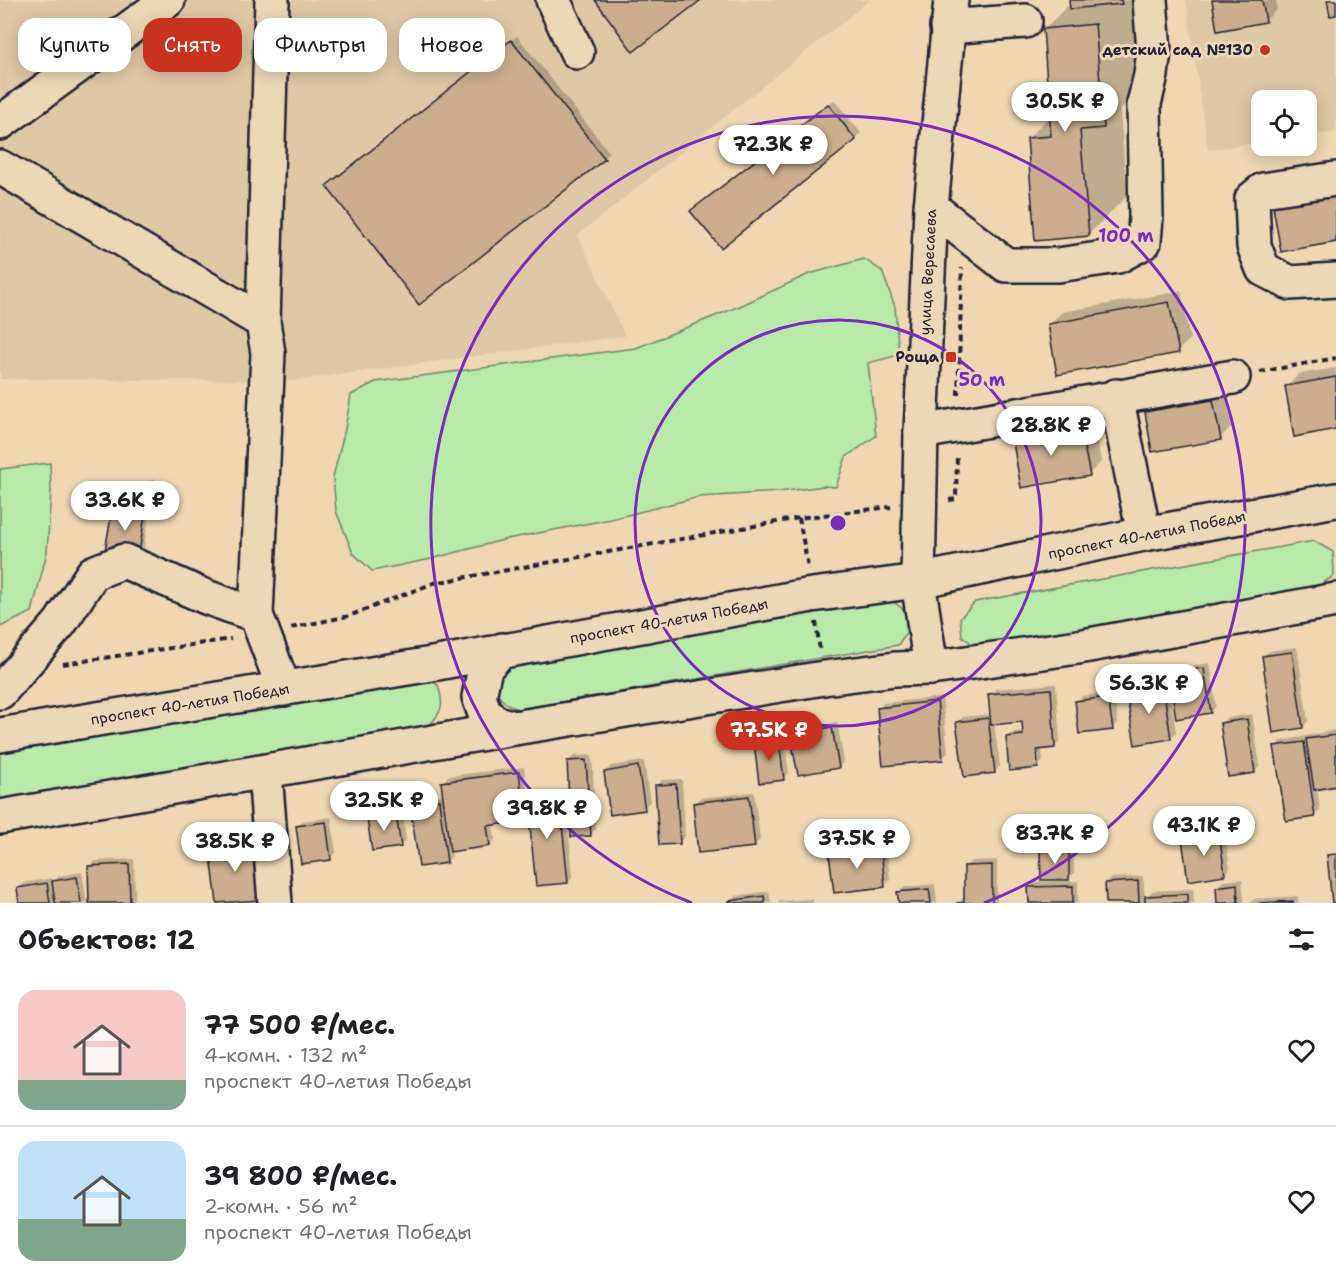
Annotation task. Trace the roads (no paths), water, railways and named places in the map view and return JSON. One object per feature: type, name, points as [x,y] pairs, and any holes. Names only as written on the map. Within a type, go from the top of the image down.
[{"type":"main road","points":[[0,123],[168,0]]},
{"type":"main road","points":[[272,0],[262,322],[268,353],[260,624],[284,689]]},
{"type":"main road","points":[[553,0],[577,52]]},
{"type":"main road","points":[[931,207],[1006,265],[1058,265],[1118,256],[1144,242],[1146,218],[1144,104],[1154,51],[1150,0]]},
{"type":"main road","points":[[949,14],[1025,21]]},
{"type":"main road","name":"улица Вересаева","points":[[931,668],[918,581],[921,432],[931,207],[949,14]]},
{"type":"main road","points":[[0,167],[262,322]]},
{"type":"main road","points":[[1336,179],[1263,190],[1252,199],[1254,246],[1263,268],[1290,283],[1336,280]]},
{"type":"main road","points":[[921,432],[1233,377]]},
{"type":"main road","points":[[1116,396],[1144,534]]},
{"type":"main road","name":"проспект 40-летия Победы","points":[[0,735],[432,664],[812,595],[918,581],[1144,534],[1332,506]]},
{"type":"main road","points":[[9,682],[60,623],[93,573],[124,561],[206,597],[260,624]]},
{"type":"main road","points":[[0,817],[514,728],[824,678],[894,669],[931,668],[1078,647],[1336,600]]},
{"type":"main road","points":[[502,650],[485,668],[479,696],[484,711],[494,722],[514,728]]},
{"type":"main road","points":[[432,664],[453,676],[462,687],[465,704],[459,724],[447,740]]},
{"type":"main road","points":[[265,772],[275,903]]},
{"type":"place","name":"детский сад №130","points":[[1265,50]]},
{"type":"place","name":"Роща","points":[[951,357]]}]
